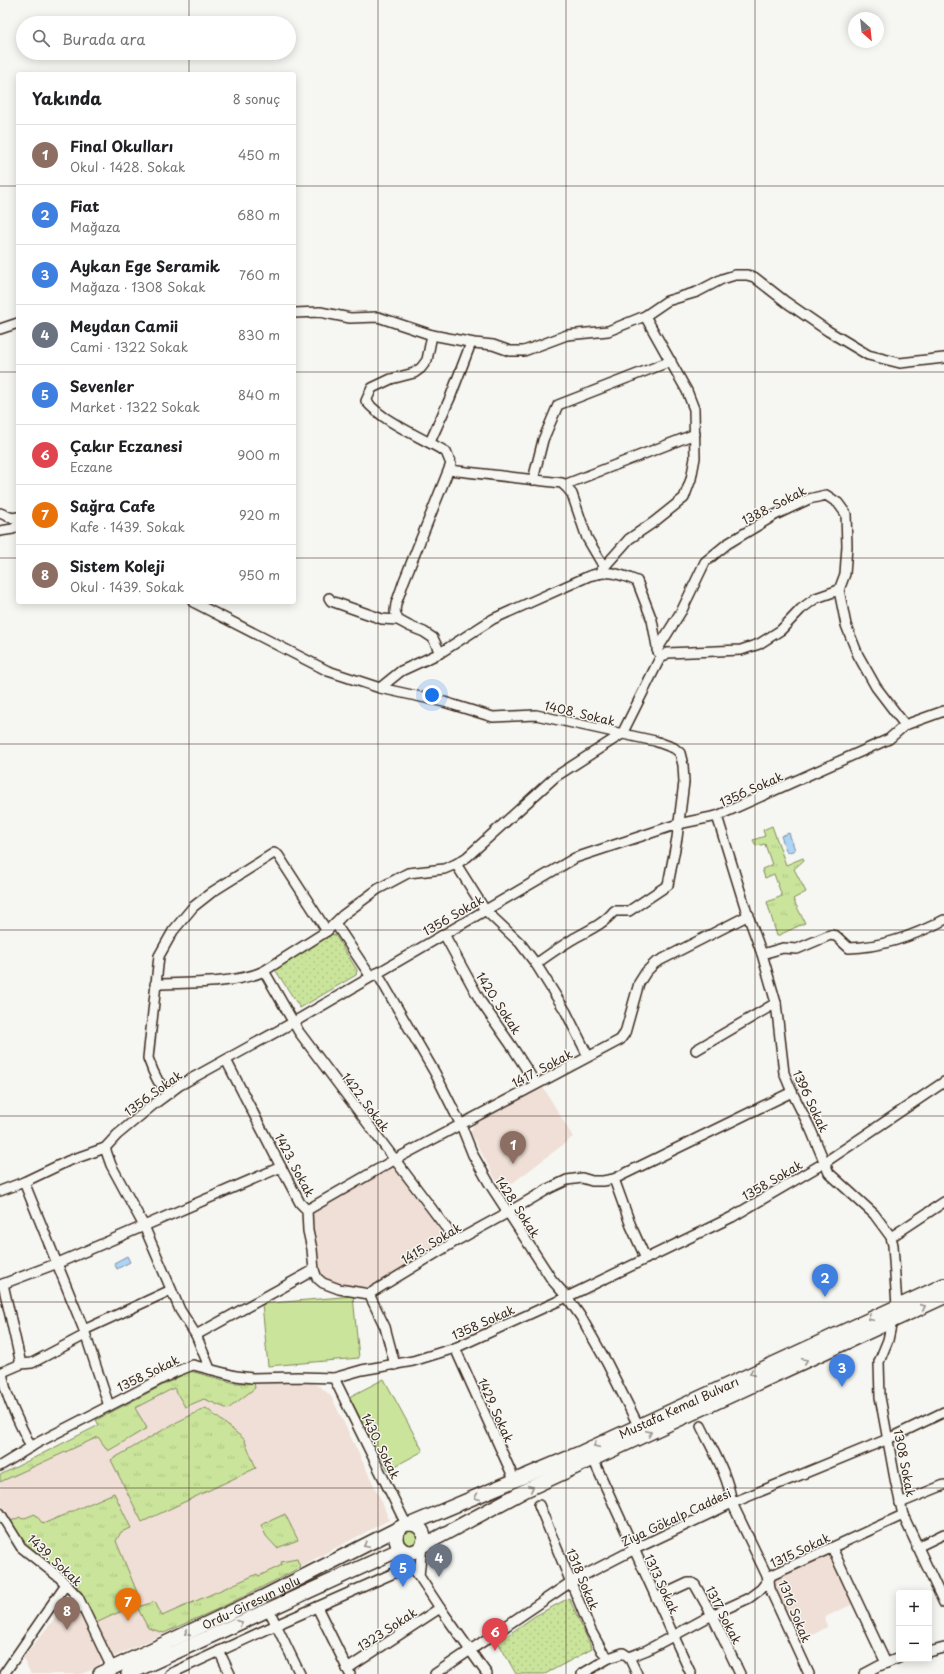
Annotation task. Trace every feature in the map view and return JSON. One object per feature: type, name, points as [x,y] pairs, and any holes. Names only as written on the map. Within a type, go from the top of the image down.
[{"type":"highway","name":"Mustafa Kemal Bulvarı","points":[[406,1525],[515,1481],[944,1285]]},
{"type":"highway","name":"Mustafa Kemal Bulvarı","points":[[422,1546],[526,1490],[944,1297]]},
{"type":"highway","points":[[406,1525],[419,1527],[424,1533],[424,1542],[422,1546],[414,1552],[407,1552],[401,1549],[396,1538],[398,1532],[406,1525]]},
{"type":"highway","name":"Ordu-Giresun yolu","points":[[100,1674],[263,1597],[406,1525]]},
{"type":"highway","name":"Ordu-Giresun yolu","points":[[128,1674],[401,1549]]},
{"type":"street","points":[[296,313],[320,312],[350,318],[378,317],[432,336],[471,343],[492,344],[510,351],[524,351],[567,336],[608,331],[645,316],[667,301],[697,292],[722,279],[735,275],[747,275],[754,277],[786,302],[828,331],[868,355],[900,363],[944,358]]},
{"type":"street","points":[[380,688],[401,671],[440,653],[494,619],[601,570],[629,538],[654,522],[684,498],[691,479],[695,458],[694,409],[687,391],[645,316]]},
{"type":"street","points":[[0,329],[16,324]]},
{"type":"street","points":[[398,620],[395,611],[396,604],[451,464],[446,452],[393,422],[366,401],[372,388],[391,379],[414,373],[421,368],[427,360],[432,336]]},
{"type":"street","points":[[430,442],[450,398],[471,343]]},
{"type":"street","points":[[534,480],[543,440],[558,405],[671,361]]},
{"type":"street","points":[[564,485],[695,434]]},
{"type":"street","points":[[449,470],[562,483],[572,494],[587,538],[601,570],[606,572],[614,572],[637,581],[652,620],[659,660]]},
{"type":"street","name":"1388. Sokak","points":[[657,650],[682,610],[705,562],[727,544],[775,515],[809,499],[826,495],[838,503],[846,514],[847,546],[845,574],[839,590],[846,625],[858,655],[876,687],[905,725]]},
{"type":"street","points":[[0,513],[12,518],[16,517]]},
{"type":"street","points":[[0,531],[13,529],[16,527]]},
{"type":"street","points":[[155,984],[191,983],[253,977],[264,972],[327,931],[343,915],[378,889],[408,873],[444,869],[456,864],[467,857],[556,777],[622,734],[659,660],[667,653],[741,650],[759,644],[781,630],[801,609],[816,598],[839,590]]},
{"type":"street","points":[[329,598],[331,601],[382,619],[398,620],[424,632],[433,638],[440,653]]},
{"type":"street","name":"1408. Sokak","points":[[196,604],[328,671],[380,688],[444,702],[494,717],[536,715],[655,741],[674,748],[680,753],[683,765],[684,782],[668,885],[629,911],[614,911],[609,917],[596,926],[573,939],[536,964]]},
{"type":"street","name":"1356 Sokak","points":[[0,1191],[24,1182],[68,1161],[105,1148],[117,1135],[180,1085],[294,1022],[575,858],[678,824],[717,816],[889,739],[905,725],[944,711]]},
{"type":"street","name":"1396 Sokak","points":[[717,816],[762,954],[776,1003],[784,1073],[820,1149],[829,1173],[874,1214],[891,1237],[893,1245],[897,1306]]},
{"type":"street","points":[[170,1093],[153,1072],[148,1058],[155,984],[159,956],[173,931],[193,906],[212,892],[274,853],[278,855],[327,931]]},
{"type":"street","points":[[456,864],[485,910],[520,944],[536,964],[566,1012],[588,1056]]},
{"type":"street","name":"1417. Sokak","points":[[307,1210],[394,1160],[620,1040],[625,1033],[639,983],[646,972],[655,963],[749,915]]},
{"type":"street","points":[[762,954],[783,948],[797,948],[830,935],[836,936],[848,948],[885,944],[944,920]]},
{"type":"street","name":"1428. Sokak","points":[[335,923],[374,975],[435,1073],[461,1125],[473,1155],[507,1213],[552,1280],[567,1297],[581,1317],[607,1363],[638,1426]]},
{"type":"street","name":"1420. Sokak","points":[[444,934],[481,1002],[512,1045],[536,1084]]},
{"type":"street","name":"1422. Sokak","points":[[264,972],[299,1032],[456,1241]]},
{"type":"street","points":[[696,1050],[776,1003]]},
{"type":"street","name":"1423. Sokak","points":[[226,1060],[300,1203],[307,1210],[308,1231],[314,1270]]},
{"type":"street","name":"1358 Sokak","points":[[0,1466],[31,1447],[109,1406],[193,1365],[236,1376],[252,1378],[334,1378],[362,1370],[395,1365],[455,1348],[567,1297],[732,1217],[824,1163],[944,1082]]},
{"type":"street","points":[[646,1259],[631,1226],[614,1179],[792,1092]]},
{"type":"street","points":[[105,1148],[112,1165],[144,1226],[180,1310],[196,1335],[210,1369]]},
{"type":"street","points":[[21,1364],[2,1284],[58,1263],[281,1167]]},
{"type":"street","name":"1415. Sokak","points":[[369,1294],[456,1241],[567,1180],[582,1178],[592,1181],[603,1181],[614,1179]]},
{"type":"street","points":[[24,1182],[58,1263],[109,1406]]},
{"type":"street","points":[[891,1237],[944,1202]]},
{"type":"street","points":[[196,1335],[314,1270],[317,1278],[323,1283],[339,1289],[369,1294],[385,1327],[395,1365]]},
{"type":"street","points":[[31,1447],[10,1405],[4,1389],[1,1372],[21,1364],[32,1363],[84,1333],[171,1290]]},
{"type":"street","name":"1308 Sokak","points":[[892,1321],[888,1340],[879,1362],[880,1397],[903,1515],[944,1603]]},
{"type":"street","name":"1429. Sokak","points":[[455,1348],[515,1481]]},
{"type":"street","name":"1430. Sokak","points":[[334,1378],[406,1525]]},
{"type":"street","name":"Ziya Gökalp Caddesi","points":[[435,1674],[570,1582],[732,1503],[888,1439],[944,1412]]},
{"type":"street","name":"1316 Sokak","points":[[700,1426],[725,1476],[730,1489],[732,1503],[769,1580],[770,1589],[809,1674]]},
{"type":"street","name":"1313 Sokak","points":[[593,1459],[690,1674]]},
{"type":"street","points":[[900,1503],[944,1485]]},
{"type":"street","name":"1318 Sokak","points":[[539,1505],[591,1631],[602,1651],[609,1658]]},
{"type":"street","name":"1439. Sokak","points":[[0,1513],[21,1547],[66,1584],[78,1598],[112,1668]]},
{"type":"street","name":"1315 Sokak","points":[[582,1674],[609,1658],[647,1650],[712,1615],[749,1598],[769,1580],[772,1575],[903,1515]]},
{"type":"street","points":[[917,1547],[944,1534]]},
{"type":"street","points":[[419,1576],[422,1546]]},
{"type":"street","points":[[832,1548],[886,1663]]},
{"type":"street","points":[[401,1549],[410,1566],[419,1576],[487,1674]]},
{"type":"street","points":[[170,1674],[276,1624],[410,1566]]},
{"type":"street","name":"1317 Sokak","points":[[656,1598],[688,1583],[695,1585],[712,1615],[740,1674]]},
{"type":"street","points":[[4,1674],[66,1584]]},
{"type":"street","points":[[317,1607],[349,1672]]},
{"type":"street","name":"1323 Sokak","points":[[349,1672],[440,1608]]},
{"type":"street","points":[[269,1610],[300,1674]]},
{"type":"street","points":[[932,1651],[944,1648]]},
{"type":"street","points":[[219,1650],[230,1674]]},
{"type":"street","points":[[626,1655],[637,1674]]},
{"type":"street","points":[[864,1674],[896,1659]]},
{"type":"shaded area","points":[[543,1087],[573,1137],[502,1191],[471,1133],[473,1125]]},
{"type":"shaded area","points":[[392,1166],[444,1236],[446,1243],[399,1269],[367,1291],[340,1287],[321,1277],[311,1215]]},
{"type":"shaded area","points":[[190,1371],[235,1383],[311,1383],[319,1386],[331,1396],[389,1520],[222,1607],[113,1657],[76,1585],[48,1561],[27,1546],[10,1523],[0,1502],[0,1475],[99,1425],[96,1420]]},
{"type":"shaded area","points":[[829,1554],[855,1603],[825,1617],[827,1627],[798,1643],[774,1588],[773,1579]]},
{"type":"shaded area","points":[[71,1598],[76,1604],[103,1656],[99,1666],[82,1674],[31,1674],[23,1658]]},
{"type":"green space","points":[[772,826],[786,865],[803,858],[804,860],[794,869],[806,892],[793,899],[805,923],[777,936],[767,902],[782,896],[774,874],[765,878],[762,869],[772,865],[765,844],[756,846],[753,840],[765,836],[763,830]]},
{"type":"green space","points":[[329,934],[335,935],[357,970],[356,975],[300,1008],[274,968]]},
{"type":"green space","points":[[353,1296],[359,1358],[268,1366],[262,1304]]},
{"type":"green space","points":[[190,1371],[235,1383],[254,1383],[255,1388],[228,1409],[204,1399],[185,1407],[174,1388],[135,1408],[147,1428],[108,1451],[98,1437],[0,1482],[0,1475],[99,1425],[96,1420]]},
{"type":"green space","points":[[384,1379],[423,1451],[388,1470],[349,1397]]},
{"type":"green space","points":[[206,1408],[244,1439],[256,1468],[142,1522],[111,1460],[177,1422]]},
{"type":"green space","points":[[114,1493],[131,1528],[121,1532],[116,1541],[141,1602],[96,1623],[76,1585],[48,1561],[27,1546],[9,1522],[20,1517],[22,1519],[35,1514],[43,1524]]},
{"type":"green space","points":[[285,1514],[298,1540],[277,1548],[266,1536],[261,1525]]},
{"type":"green space","points":[[407,1530],[413,1530],[418,1535],[416,1544],[413,1546],[407,1546],[402,1541],[402,1535]]},
{"type":"green space","points":[[297,1559],[300,1567],[290,1573],[222,1607],[164,1633],[148,1628],[137,1607],[155,1602],[162,1616],[257,1574],[259,1576],[282,1565],[281,1562]]},
{"type":"green space","points":[[569,1598],[592,1649],[545,1674],[516,1674],[498,1642],[535,1616]]},
{"type":"water","points":[[789,833],[795,850],[787,853],[781,836]]},
{"type":"water","points":[[127,1256],[130,1262],[117,1269],[114,1263]]},
{"type":"place","name":"Final Okulları","points":[[513,1164]]},
{"type":"place","name":"Fiat","points":[[825,1297]]},
{"type":"place","name":"Aykan Ege Seramik","points":[[842,1387]]},
{"type":"place","name":"Meydan Camii","points":[[439,1577]]},
{"type":"place","name":"Sevenler","points":[[403,1587]]},
{"type":"place","name":"Sağra Cafe","points":[[128,1621]]},
{"type":"place","name":"Sistem Koleji","points":[[67,1630]]},
{"type":"place","name":"Çakır Eczanesi","points":[[495,1651]]}]
